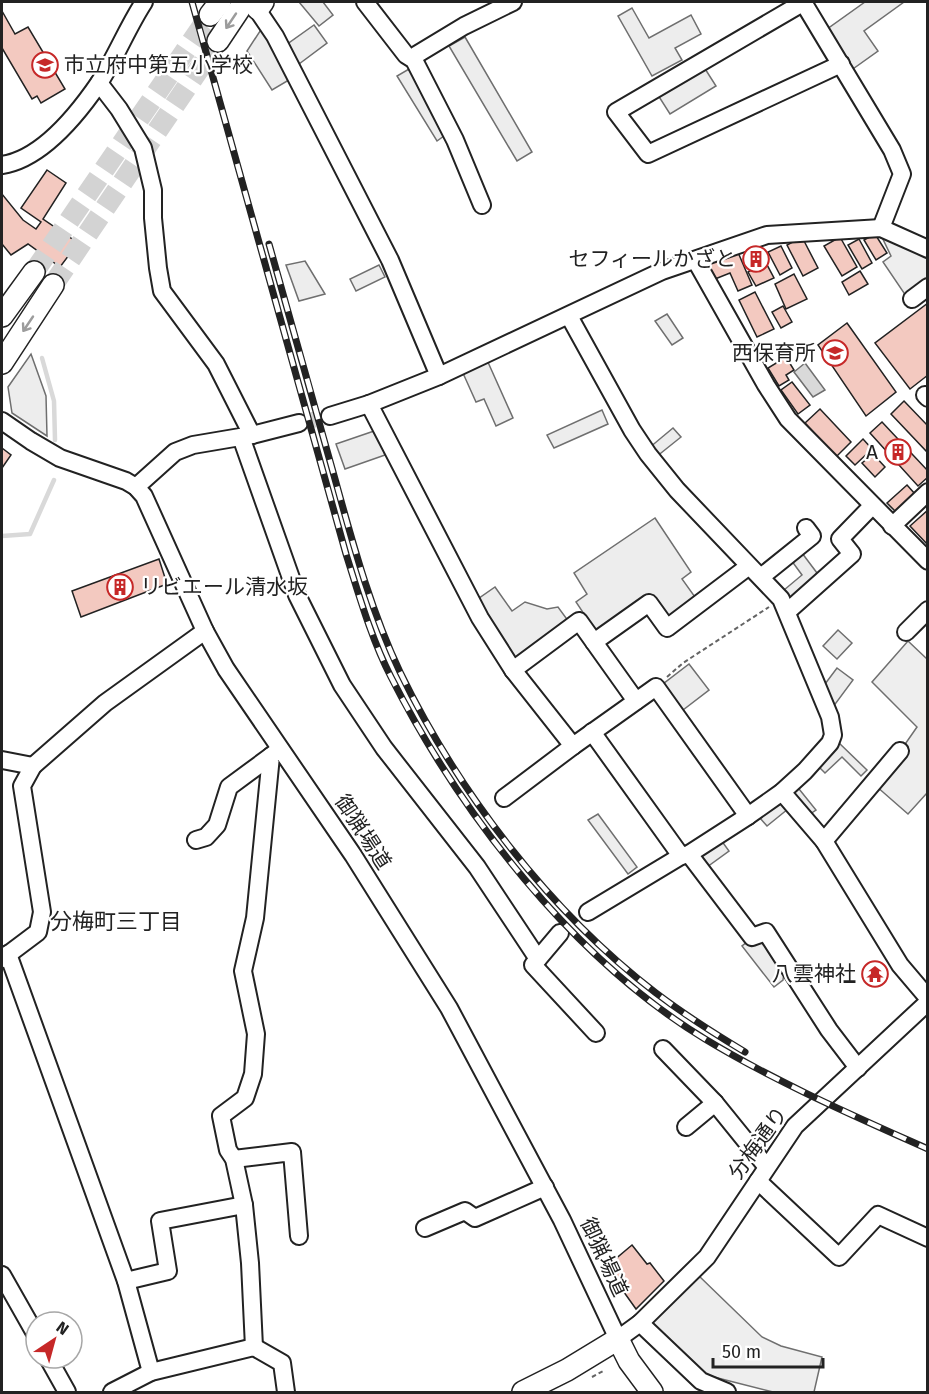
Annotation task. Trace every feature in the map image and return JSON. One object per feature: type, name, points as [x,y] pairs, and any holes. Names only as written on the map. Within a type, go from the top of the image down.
[{"type":"main road","points":[[218,40],[254,3]]},
{"type":"main road","points":[[2,316],[34,272]]},
{"type":"main road","points":[[2,363],[53,285]]},
{"type":"main road","points":[[523,1392],[567,1370],[618,1339],[629,1361],[652,1392]]},
{"type":"street","points":[[2,165],[33,153],[62,130],[99,83],[128,26],[144,2]]},
{"type":"street","points":[[365,2],[406,55],[414,60],[455,140],[482,205]]},
{"type":"street","points":[[414,60],[416,55],[464,26],[513,2]]},
{"type":"street","points":[[840,64],[648,154],[616,112],[803,2],[892,150],[902,174],[881,228]]},
{"type":"street","points":[[254,3],[275,36],[390,260],[439,376]]},
{"type":"street","points":[[99,83],[119,109],[143,148],[153,190],[153,219],[162,291],[216,364],[246,436],[297,595],[342,685],[384,748],[477,867],[538,959]]},
{"type":"street","points":[[330,416],[369,404],[439,376],[662,271],[767,235],[881,228],[927,249]]},
{"type":"street","points":[[696,261],[766,386],[788,419],[927,561]]},
{"type":"street","points":[[912,299],[927,287]]},
{"type":"street","points":[[569,316],[632,430],[648,454],[677,490],[784,605],[830,717],[833,735],[818,759],[782,792],[685,855],[588,912]]},
{"type":"street","points":[[369,404],[480,618],[513,670],[573,746]]},
{"type":"street","points":[[2,421],[60,458],[126,481],[136,487],[176,452],[194,445],[246,436],[299,423]]},
{"type":"street","name":"御猟場道","points":[[136,487],[149,505],[205,631],[226,669],[276,752],[353,855],[448,1008],[545,1187],[618,1339]]},
{"type":"street","points":[[892,526],[927,492]]},
{"type":"street","points":[[784,605],[852,554],[840,539],[872,506]]},
{"type":"street","points":[[594,642],[649,603],[667,628],[812,536],[806,528]]},
{"type":"street","points":[[906,632],[927,610]]},
{"type":"street","points":[[513,670],[579,621],[636,701]]},
{"type":"street","points":[[151,1372],[126,1281],[5,957],[38,932],[42,912],[22,786],[33,766],[105,703],[205,631]]},
{"type":"street","points":[[504,798],[656,687],[748,816]]},
{"type":"street","points":[[592,732],[685,855],[752,937],[766,932],[829,1030],[858,1068]]},
{"type":"street","points":[[824,842],[900,751]]},
{"type":"street","points":[[196,840],[206,837],[217,825],[229,786],[276,752]]},
{"type":"street","points":[[254,1347],[250,1263],[244,1205],[234,1159],[228,1150],[221,1116],[245,1098],[253,1074],[256,1034],[243,971],[255,918],[276,752]]},
{"type":"street","points":[[2,760],[33,766]]},
{"type":"street","points":[[782,792],[824,842],[926,1005]]},
{"type":"street","points":[[560,933],[533,965],[596,1033]]},
{"type":"street","name":"分梅通り","points":[[618,1339],[640,1323],[706,1257],[795,1126],[926,1005]]},
{"type":"street","points":[[663,1049],[715,1103],[762,1174],[839,1257],[878,1215],[927,1238]]},
{"type":"street","points":[[686,1127],[715,1103]]},
{"type":"street","points":[[234,1159],[292,1152],[299,1236]]},
{"type":"street","points":[[425,1228],[465,1211],[475,1218],[545,1187]]},
{"type":"street","points":[[126,1281],[168,1271],[160,1221],[244,1205]]},
{"type":"street","points":[[2,1275],[24,1314]]},
{"type":"street","points":[[640,1323],[701,1381],[727,1392]]},
{"type":"street","points":[[112,1392],[151,1372],[254,1347],[282,1363],[286,1392]]},
{"type":"street","points":[[55,1370],[67,1392]]},
{"type":"path","points":[[656,687],[683,663],[784,605]]},
{"type":"shaded area","points":[[299,2],[323,2],[333,15],[319,26]]},
{"type":"shaded area","points":[[865,2],[904,2],[864,31],[878,51],[850,71],[823,32]]},
{"type":"shaded area","points":[[632,8],[649,38],[691,15],[701,34],[675,48],[682,60],[652,76],[618,16]]},
{"type":"shaded area","points":[[314,25],[327,43],[299,64],[286,45]]},
{"type":"shaded area","points":[[262,28],[294,77],[272,90],[247,51]]},
{"type":"shaded area","points":[[465,37],[532,152],[517,161],[449,46]]},
{"type":"shaded area","points":[[702,64],[716,86],[670,114],[656,92]]},
{"type":"shaded area","points":[[409,69],[448,133],[437,141],[397,76]]},
{"type":"shaded area","points":[[880,233],[927,254],[927,281],[906,296],[883,262],[891,256]]},
{"type":"shaded area","points":[[305,261],[325,294],[299,301],[286,265]]},
{"type":"shaded area","points":[[379,265],[385,277],[356,291],[350,279]]},
{"type":"shaded area","points":[[667,314],[683,338],[672,345],[655,321]]},
{"type":"shaded area","points":[[31,354],[46,396],[47,436],[12,413],[8,387]]},
{"type":"shaded area","points":[[487,360],[513,418],[496,426],[484,399],[476,402],[462,371]]},
{"type":"shaded area","points":[[805,363],[825,390],[813,397],[794,372]]},
{"type":"shaded area","points":[[602,410],[608,424],[554,448],[547,435]]},
{"type":"shaded area","points":[[673,428],[681,437],[656,457],[649,448]]},
{"type":"shaded area","points":[[377,430],[385,455],[345,469],[336,444]]},
{"type":"shaded area","points":[[655,518],[691,572],[682,579],[695,597],[668,618],[654,597],[598,635],[576,602],[587,594],[574,573]]},
{"type":"shaded area","points":[[802,553],[820,577],[792,600],[784,590],[802,575],[791,560]]},
{"type":"shaded area","points":[[495,587],[512,611],[525,602],[547,609],[558,607],[569,622],[515,659],[475,601]]},
{"type":"shaded area","points":[[838,630],[852,643],[837,659],[823,646]]},
{"type":"shaded area","points":[[908,641],[927,659],[927,793],[908,814],[876,786],[917,727],[872,682]]},
{"type":"shaded area","points":[[689,664],[709,690],[683,710],[663,684]]},
{"type":"shaded area","points":[[837,668],[853,680],[833,707],[828,699],[825,684]]},
{"type":"shaded area","points":[[838,742],[867,770],[861,776],[842,757],[825,773],[816,764]]},
{"type":"shaded area","points":[[795,784],[816,810],[807,816],[787,789]]},
{"type":"shaded area","points":[[781,801],[788,809],[767,826],[760,818]]},
{"type":"shaded area","points":[[598,814],[637,867],[628,874],[588,820]]},
{"type":"shaded area","points":[[721,840],[729,851],[707,867],[699,856]]},
{"type":"shaded area","points":[[751,939],[765,944],[784,972],[783,980],[774,987],[742,946]]},
{"type":"shaded area","points":[[699,1276],[762,1337],[781,1346],[822,1357],[814,1392],[773,1392],[706,1375],[652,1325],[658,1313]]},
{"type":"building","points":[[2,11],[15,34],[28,27],[65,89],[41,103],[37,96],[32,99],[2,48]]},
{"type":"building","points":[[47,170],[66,183],[43,219],[78,243],[60,267],[28,244],[11,255],[2,244],[2,194],[23,220],[36,229],[41,222],[21,208]]},
{"type":"building","points":[[875,234],[887,253],[876,260],[864,240]]},
{"type":"building","points":[[802,237],[818,268],[803,276],[787,245]]},
{"type":"building","points":[[840,237],[857,267],[842,276],[824,246]]},
{"type":"building","points":[[859,239],[872,263],[862,269],[848,245]]},
{"type":"building","name":"セフィールかざと","points":[[756,244],[774,278],[756,286],[748,272],[753,269],[743,250]]},
{"type":"building","points":[[781,246],[792,268],[780,275],[768,252]]},
{"type":"building","points":[[737,250],[752,285],[738,291],[730,273],[715,279],[707,263]]},
{"type":"building","points":[[860,271],[868,284],[849,295],[842,282]]},
{"type":"building","points":[[794,274],[807,299],[786,309],[775,284]]},
{"type":"building","points":[[755,292],[774,329],[757,337],[739,300]]},
{"type":"building","points":[[928,303],[928,375],[910,389],[875,343]]},
{"type":"building","points":[[783,306],[792,322],[781,328],[772,312]]},
{"type":"building","points":[[847,323],[896,392],[866,416],[818,345]]},
{"type":"building","points":[[786,357],[794,370],[786,375],[789,380],[779,386],[768,368]]},
{"type":"building","points":[[792,382],[810,405],[798,414],[781,390]]},
{"type":"building","points":[[904,401],[928,426],[928,453],[891,414]]},
{"type":"building","points":[[820,409],[851,442],[836,457],[805,423]]},
{"type":"building","name":"A","points":[[882,422],[928,471],[928,477],[918,486],[870,433]]},
{"type":"building","points":[[863,439],[872,449],[855,465],[846,456]]},
{"type":"building","points":[[2,448],[11,455],[2,468]]},
{"type":"building","points":[[873,454],[885,467],[875,477],[862,463]]},
{"type":"building","points":[[907,485],[915,494],[896,512],[887,503]]},
{"type":"building","points":[[928,510],[928,545],[910,526]]},
{"type":"building","name":"リビエール清水坂","points":[[159,559],[167,584],[81,617],[72,591]]},
{"type":"building","points":[[632,1245],[664,1281],[636,1309],[606,1267]]},
{"type":"waterway","points":[[42,358],[54,401],[55,440]]},
{"type":"waterway","points":[[2,536],[30,534],[54,480]]},
{"type":"tunnel","points":[[34,272],[210,15]]},
{"type":"tunnel","points":[[53,285],[218,41]]},
{"type":"tunnel","points":[[299,423],[330,416]]},
{"type":"railway","points":[[192,2],[361,601],[377,647],[391,677],[451,780],[524,879],[610,968],[656,1006],[705,1039],[759,1070],[928,1149]]},
{"type":"railway","points":[[269,244],[363,577],[390,649],[423,717],[479,805],[510,847],[579,926],[656,993],[745,1052]]},
{"type":"place","name":"市立府中第五小学校","points":[[45,65]]},
{"type":"place","name":"セフィールかざと","points":[[756,259]]},
{"type":"place","name":"西保育所","points":[[835,353]]},
{"type":"place","name":"A","points":[[898,452]]},
{"type":"place","name":"リビエール清水坂","points":[[120,587]]},
{"type":"place","name":"八雲神社","points":[[875,974]]},
{"type":"district","name":"分梅町三丁目","points":[[116,921]]}]
